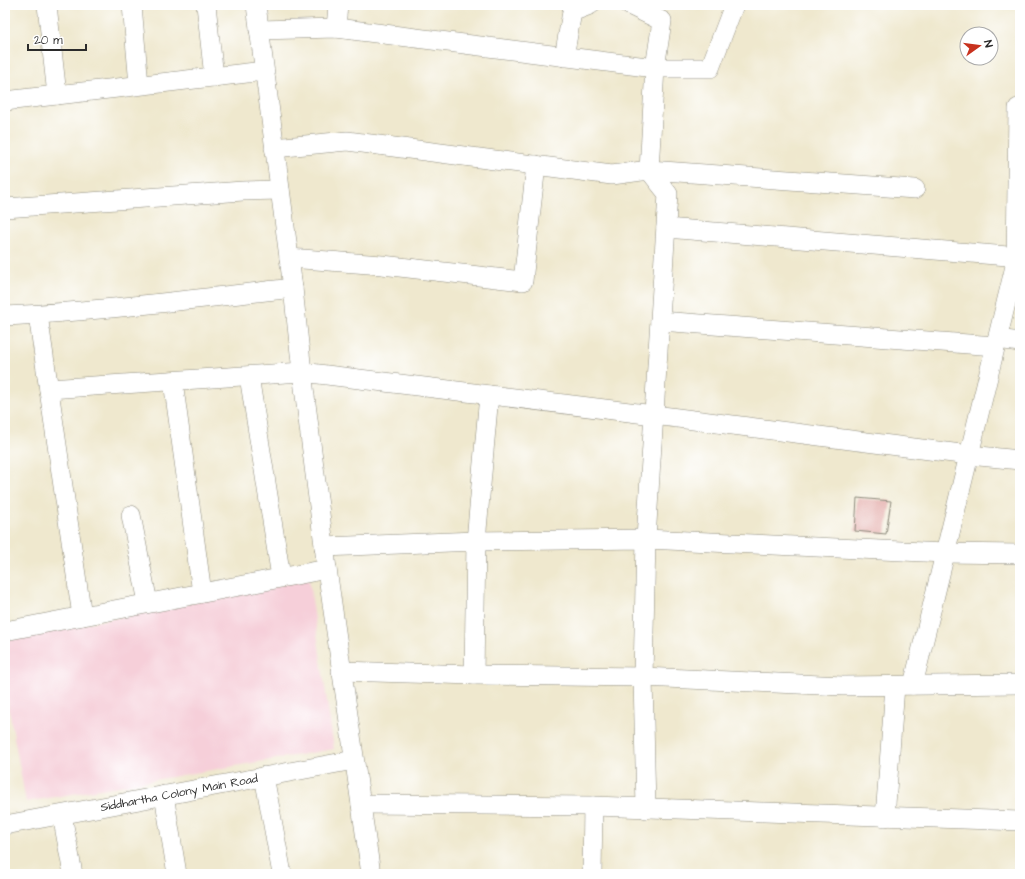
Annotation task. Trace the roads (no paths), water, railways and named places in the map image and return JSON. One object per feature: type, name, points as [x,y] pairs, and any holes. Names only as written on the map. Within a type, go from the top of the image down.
[{"type":"street","points":[[47,5],[57,95]]},
{"type":"street","points":[[132,5],[139,86]]},
{"type":"street","points":[[206,5],[214,77]]},
{"type":"street","points":[[256,5],[293,288],[324,547],[371,874]]},
{"type":"street","points":[[336,28],[338,5]]},
{"type":"street","points":[[564,57],[572,12],[590,5]]},
{"type":"street","points":[[629,5],[662,21],[655,68],[649,170],[668,194],[646,539],[643,677],[646,809]]},
{"type":"street","points":[[259,30],[336,28],[655,68],[710,68],[734,5]]},
{"type":"street","points":[[5,101],[264,71]]},
{"type":"street","points":[[885,817],[904,685],[945,553],[1018,256],[1018,108]]},
{"type":"street","points":[[274,148],[347,141],[612,175],[649,170],[915,189]]},
{"type":"street","points":[[289,258],[382,265],[523,280],[536,165]]},
{"type":"street","points":[[5,208],[243,191],[280,190]]},
{"type":"street","points":[[666,228],[1018,256]]},
{"type":"street","points":[[5,316],[38,315],[293,288]]},
{"type":"street","points":[[38,315],[82,616]]},
{"type":"street","points":[[660,321],[996,342],[1020,342]]},
{"type":"street","points":[[49,389],[302,372],[969,455],[1020,460]]},
{"type":"street","points":[[249,376],[281,577]]},
{"type":"street","points":[[173,381],[202,592]]},
{"type":"street","points":[[474,675],[476,541],[489,395]]},
{"type":"street","points":[[131,515],[148,603]]},
{"type":"street","points":[[324,547],[476,541],[646,539],[945,553],[1020,554]]},
{"type":"street","points":[[5,631],[327,568]]},
{"type":"street","points":[[342,672],[643,677],[843,686],[1020,684]]},
{"type":"street","name":"Siddhartha Colony Main Road","points":[[5,825],[354,760]]},
{"type":"street","points":[[264,776],[282,874]]},
{"type":"street","points":[[164,795],[177,874]]},
{"type":"street","points":[[360,804],[593,806],[1020,821]]},
{"type":"street","points":[[592,874],[593,806]]},
{"type":"street","points":[[62,815],[73,874]]}]
